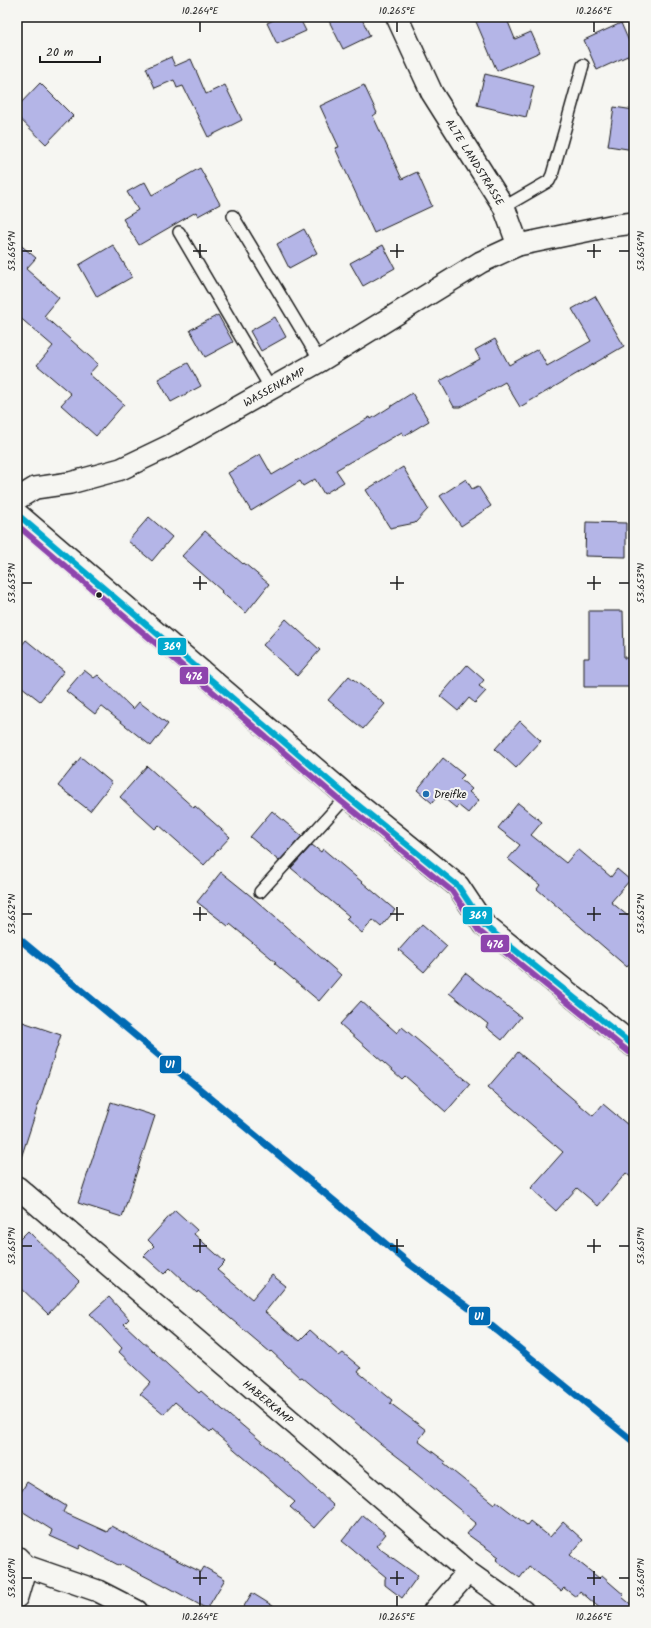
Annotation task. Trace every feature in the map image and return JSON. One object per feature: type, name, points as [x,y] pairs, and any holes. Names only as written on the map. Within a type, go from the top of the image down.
[{"type":"street","name":"ALTE LANDSTRASSE","points":[[397,17],[432,93],[504,207],[518,245]]},
{"type":"street","points":[[518,245],[610,226],[634,223]]},
{"type":"street","name":"WASSENKAMP","points":[[17,499],[35,488],[70,483],[121,469],[171,445],[320,361],[481,262],[518,245]]},
{"type":"street","points":[[17,514],[346,796],[458,886],[484,925],[634,1046]]},
{"type":"street","name":"HABERKAMP","points":[[17,1188],[468,1572],[523,1611]]},
{"type":"street","points":[[17,1597],[21,1561],[98,1592],[137,1611]]},
{"type":"street","points":[[434,1611],[468,1572]]},
{"type":"lane","points":[[504,207],[549,181],[583,65]]},
{"type":"lane","points":[[233,216],[320,361]]},
{"type":"lane","points":[[179,232],[271,389]]},
{"type":"lane","points":[[260,892],[346,796]]},
{"type":"building","points":[[280,17],[299,17],[306,31],[277,44],[267,23]]},
{"type":"building","points":[[327,17],[361,17],[370,36],[343,49]]},
{"type":"building","points":[[474,17],[506,17],[515,39],[531,32],[540,52],[497,71]]},
{"type":"building","points":[[621,23],[634,53],[597,70],[584,40]]},
{"type":"building","points":[[171,57],[175,66],[191,59],[206,94],[225,85],[242,120],[208,137],[183,86],[177,88],[174,80],[155,88],[146,68]]},
{"type":"building","points":[[485,74],[534,86],[526,117],[477,105]]},
{"type":"building","points":[[40,83],[73,116],[46,144],[17,116],[17,107]]},
{"type":"building","points":[[364,85],[377,113],[373,116],[402,179],[417,172],[432,206],[374,233],[335,148],[339,147],[320,106]]},
{"type":"building","points":[[614,107],[634,110],[634,150],[608,146]]},
{"type":"building","points":[[200,168],[220,204],[198,216],[196,212],[139,245],[123,219],[138,210],[127,192],[145,182],[152,195]]},
{"type":"building","points":[[304,229],[317,253],[289,268],[277,244]]},
{"type":"building","points":[[17,242],[36,258],[26,269],[59,298],[44,316],[98,364],[89,374],[124,404],[96,436],[61,405],[71,394],[37,365],[53,346],[17,315]]},
{"type":"building","points":[[113,245],[132,277],[97,297],[79,265]]},
{"type":"building","points":[[383,245],[395,268],[363,286],[350,263]]},
{"type":"building","points":[[595,296],[624,346],[520,407],[505,382],[461,407],[454,407],[440,381],[480,359],[475,350],[495,339],[509,365],[538,349],[547,366],[591,341],[572,309]]},
{"type":"building","points":[[218,315],[233,342],[205,357],[190,330]]},
{"type":"building","points":[[275,317],[286,337],[261,351],[250,331]]},
{"type":"building","points":[[188,363],[201,386],[171,402],[158,379]]},
{"type":"building","points":[[412,393],[429,421],[404,436],[402,432],[336,470],[344,482],[324,494],[315,479],[303,486],[300,481],[251,511],[228,473],[260,454],[272,475],[370,417],[371,419]]},
{"type":"building","points":[[403,467],[428,509],[415,523],[390,528],[366,490]]},
{"type":"building","points":[[466,479],[472,489],[478,486],[491,506],[461,526],[440,496]]},
{"type":"building","points":[[149,517],[172,537],[152,561],[128,541]]},
{"type":"building","points":[[586,522],[626,523],[626,557],[585,556]]},
{"type":"building","points":[[205,531],[269,584],[246,613],[182,556]]},
{"type":"building","points":[[589,611],[623,611],[624,658],[631,658],[631,687],[584,687],[584,658],[589,658]]},
{"type":"building","points":[[286,619],[320,650],[297,676],[263,645]]},
{"type":"building","points":[[26,640],[64,671],[40,701],[17,683],[17,651]]},
{"type":"building","points":[[467,665],[484,680],[479,686],[486,691],[475,703],[469,698],[458,711],[440,696]]},
{"type":"building","points":[[84,670],[94,678],[98,675],[133,709],[139,702],[168,724],[151,746],[101,706],[95,714],[66,691]]},
{"type":"building","points":[[349,676],[385,704],[363,729],[328,700]]},
{"type":"building","points":[[520,721],[541,741],[516,768],[495,749]]},
{"type":"building","points":[[81,757],[112,783],[90,811],[58,786]]},
{"type":"building","points":[[443,758],[464,775],[460,779],[472,789],[469,792],[479,800],[468,813],[458,805],[456,808],[439,794],[432,803],[417,790]]},
{"type":"building","points":[[147,766],[194,808],[195,806],[230,837],[204,865],[159,825],[155,829],[120,797]]},
{"type":"building","points":[[518,803],[542,822],[531,835],[566,863],[578,849],[611,877],[617,869],[630,880],[611,902],[634,921],[634,958],[627,967],[537,889],[540,885],[508,859],[520,845],[498,828]]},
{"type":"building","points":[[272,811],[302,836],[279,861],[250,837]]},
{"type":"building","points":[[312,845],[321,852],[323,849],[395,910],[381,927],[373,920],[362,933],[346,919],[349,916],[291,868]]},
{"type":"building","points":[[221,872],[252,897],[341,975],[319,1001],[274,963],[276,962],[230,924],[228,926],[197,902]]},
{"type":"building","points":[[422,924],[447,946],[424,972],[399,950]]},
{"type":"building","points":[[465,973],[521,1017],[502,1040],[486,1027],[488,1024],[449,993]]},
{"type":"building","points":[[361,1001],[397,1033],[402,1027],[470,1084],[446,1112],[405,1076],[402,1079],[340,1024]]},
{"type":"building","points":[[17,1020],[61,1035],[20,1161],[17,1161]]},
{"type":"building","points":[[518,1052],[593,1116],[603,1104],[634,1130],[634,1180],[626,1173],[598,1206],[577,1188],[556,1211],[531,1188],[563,1152],[488,1087]]},
{"type":"building","points":[[111,1102],[155,1116],[122,1217],[78,1203]]},
{"type":"building","points":[[175,1210],[197,1230],[194,1234],[225,1262],[217,1270],[252,1299],[272,1275],[286,1286],[265,1312],[299,1341],[310,1330],[339,1356],[343,1353],[361,1368],[358,1372],[392,1400],[390,1403],[426,1430],[418,1441],[446,1462],[444,1464],[494,1504],[496,1501],[527,1525],[530,1521],[550,1537],[563,1522],[583,1540],[570,1555],[599,1578],[602,1576],[624,1595],[622,1597],[634,1607],[634,1611],[603,1611],[580,1591],[576,1597],[564,1588],[561,1591],[529,1566],[520,1578],[496,1560],[499,1557],[467,1534],[476,1523],[410,1469],[411,1467],[381,1444],[302,1377],[300,1378],[271,1351],[270,1352],[198,1291],[197,1293],[170,1268],[164,1274],[144,1256],[154,1246],[148,1240]]},
{"type":"building","points":[[28,1231],[79,1281],[48,1314],[17,1284],[17,1242]]},
{"type":"building","points":[[109,1297],[129,1319],[124,1324],[169,1366],[199,1393],[201,1391],[301,1475],[334,1506],[314,1528],[290,1507],[295,1502],[212,1430],[210,1432],[175,1402],[164,1414],[140,1394],[151,1382],[119,1352],[122,1348],[90,1314]]},
{"type":"building","points":[[27,1482],[66,1506],[63,1512],[107,1532],[111,1526],[201,1572],[204,1567],[225,1579],[207,1609],[166,1586],[121,1564],[120,1566],[81,1545],[79,1549],[50,1536],[52,1530],[17,1508],[17,1499]]},
{"type":"building","points":[[363,1515],[386,1534],[376,1546],[418,1576],[402,1598],[385,1585],[386,1577],[342,1541]]},
{"type":"building","points":[[252,1593],[281,1611],[241,1611]]},
{"type":"transit line","name":"369","points":[[17,514],[347,796],[458,886],[484,925],[634,1046]]},
{"type":"transit line","name":"476","points":[[17,525],[342,802],[452,891],[479,931],[629,1052]]},
{"type":"transit line","name":"U1","points":[[17,937],[411,1265],[477,1314],[634,1442]]},
{"type":"place","name":"Dreifke","points":[[426,794]]}]
